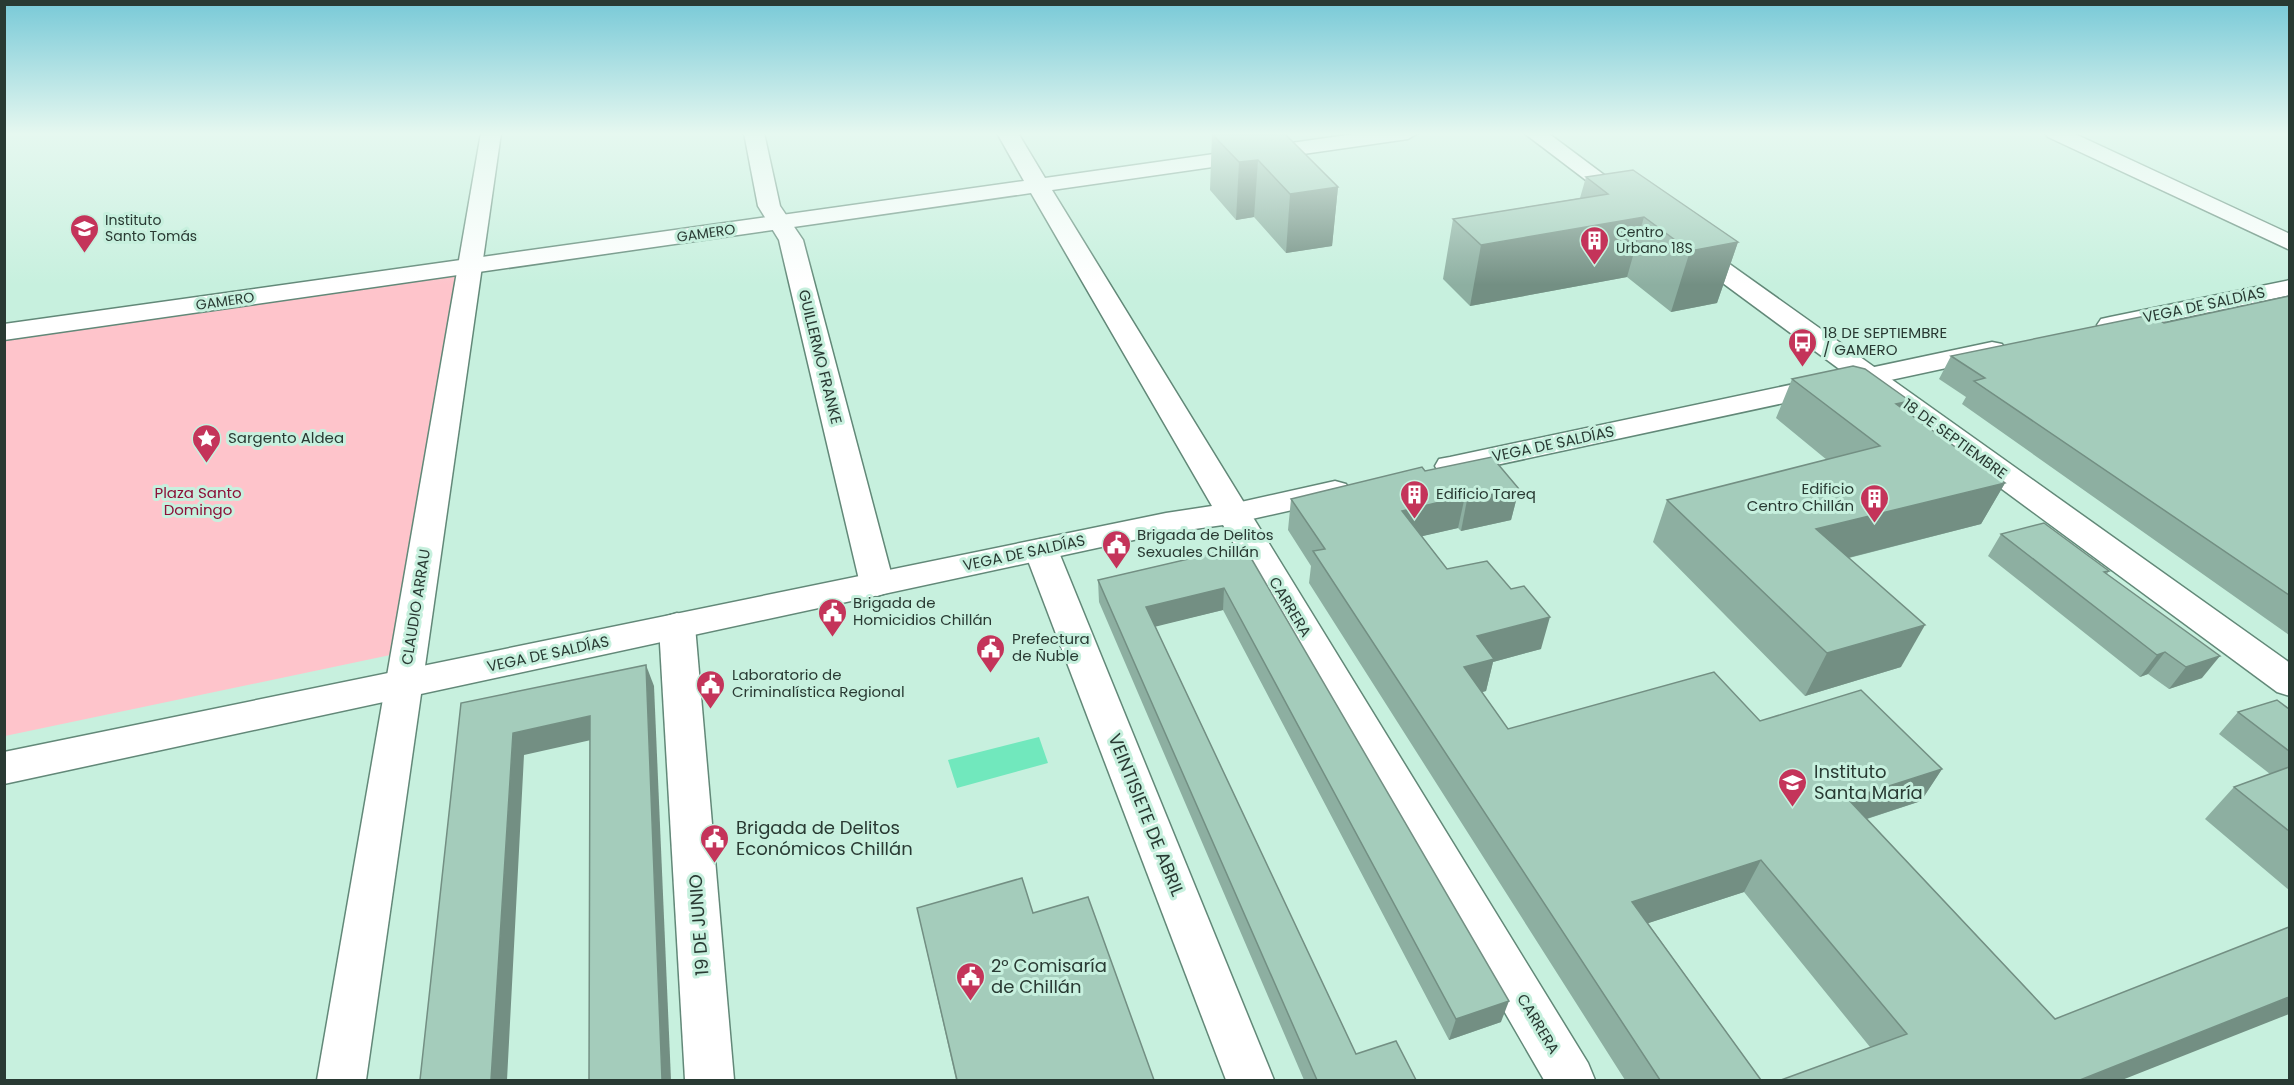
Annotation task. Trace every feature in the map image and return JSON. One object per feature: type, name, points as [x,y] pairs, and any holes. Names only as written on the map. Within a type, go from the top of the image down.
[{"type":"street","name":"CLAUDIO ARRAU","points":[[341,1080],[483,184]]},
{"type":"street","name":"GUILLERMO FRANKE","points":[[764,184],[769,206],[790,240],[877,584]]},
{"type":"street","name":"CARRERA","points":[[1037,184],[1571,1080]]},
{"type":"street","name":"GAMERO","points":[[4,332],[1062,184]]},
{"type":"street","name":"18 DE SEPTIEMBRE","points":[[1603,184],[2289,682]]},
{"type":"street","points":[[2162,184],[2289,243]]},
{"type":"street","name":"VEGA DE SALDÍAS","points":[[2079,332],[2289,287]]},
{"type":"street","name":"VEGA DE SALDÍAS","points":[[1419,473],[2021,344]]},
{"type":"street","name":"VEGA DE SALDÍAS","points":[[4,768],[1041,549],[1186,519],[1234,513],[1362,485]]},
{"type":"street","name":"VEINTISIETE DE ABRIL","points":[[1041,549],[1250,1080]]},
{"type":"street","name":"19 DE JUNIO","points":[[677,626],[710,1080]]},
{"type":"green space","name":"Plaza Santo Domingo","points":[[460,272],[395,654],[5,736],[4,337]]},
{"type":"shaded area","points":[[1039,737],[1048,763],[957,788],[948,760]]},
{"type":"building","points":[[1280,184],[1335,184],[1338,187],[1290,194]]},
{"type":"building","points":[[1595,184],[1653,184],[1738,242],[1690,251],[1644,217],[1481,245],[1453,219],[1608,194]]},
{"type":"building","points":[[2289,296],[2289,595],[1974,381],[1985,378],[1951,356],[2150,315],[2164,323]]},
{"type":"building","points":[[1853,366],[1865,369],[1910,401],[1896,404],[2005,483],[1816,529],[1925,625],[1827,653],[1667,500],[1880,446],[1792,379]]},
{"type":"building","points":[[1492,457],[1519,489],[1467,500],[1465,496],[1402,511],[1447,569],[1487,561],[1511,589],[1524,586],[1550,617],[1477,636],[1494,659],[1464,667],[1508,729],[1714,672],[1760,721],[1861,690],[1942,769],[1848,799],[2055,1019],[2289,927],[2289,997],[2080,1080],[1781,1080],[1907,1034],[1761,860],[1632,902],[1761,1080],[1660,1080],[1313,551],[1325,549],[1291,499],[1422,467],[1425,471]]},
{"type":"building","points":[[2044,523],[2109,571],[2104,572],[2220,656],[2186,667],[2165,652],[2157,655],[2001,534]]},
{"type":"building","points":[[1244,546],[1509,1001],[1456,1019],[1224,588],[1146,607],[1356,1054],[1396,1041],[1416,1080],[1317,1080],[1098,580]]},
{"type":"building","points":[[646,665],[662,1080],[589,1080],[590,716],[513,733],[491,1080],[420,1080],[461,703]]},
{"type":"building","points":[[2277,700],[2289,709],[2289,751],[2238,712]]},
{"type":"building","points":[[2289,767],[2289,831],[2234,787]]},
{"type":"building","points":[[1022,878],[1033,913],[1088,897],[1154,1080],[957,1080],[917,908]]},
{"type":"place","name":"Instituto Santo Tomás","points":[[84,254]]},
{"type":"place","name":"Centro Urbano 18S","points":[[1595,266]]},
{"type":"place","name":"18 DE SEPTIEMBRE / GAMERO","points":[[1802,368]]},
{"type":"place","name":"Sargento Aldea","points":[[207,464]]},
{"type":"place","name":"Edificio Tareq","points":[[1415,520]]},
{"type":"place","name":"Edificio Centro Chillán","points":[[1875,524]]},
{"type":"place","name":"Brigada de Delitos Sexuales Chillán","points":[[1116,570]]},
{"type":"place","name":"Brigada de Homicidios Chillán","points":[[832,638]]},
{"type":"place","name":"Prefectura de Ñuble","points":[[991,674]]},
{"type":"place","name":"Laboratorio de Criminalística Regional","points":[[711,710]]},
{"type":"place","name":"Instituto Santa María","points":[[1793,808]]},
{"type":"place","name":"Brigada de Delitos Económicos Chillán","points":[[715,864]]},
{"type":"place","name":"2° Comisaría de Chillán","points":[[970,1002]]}]
